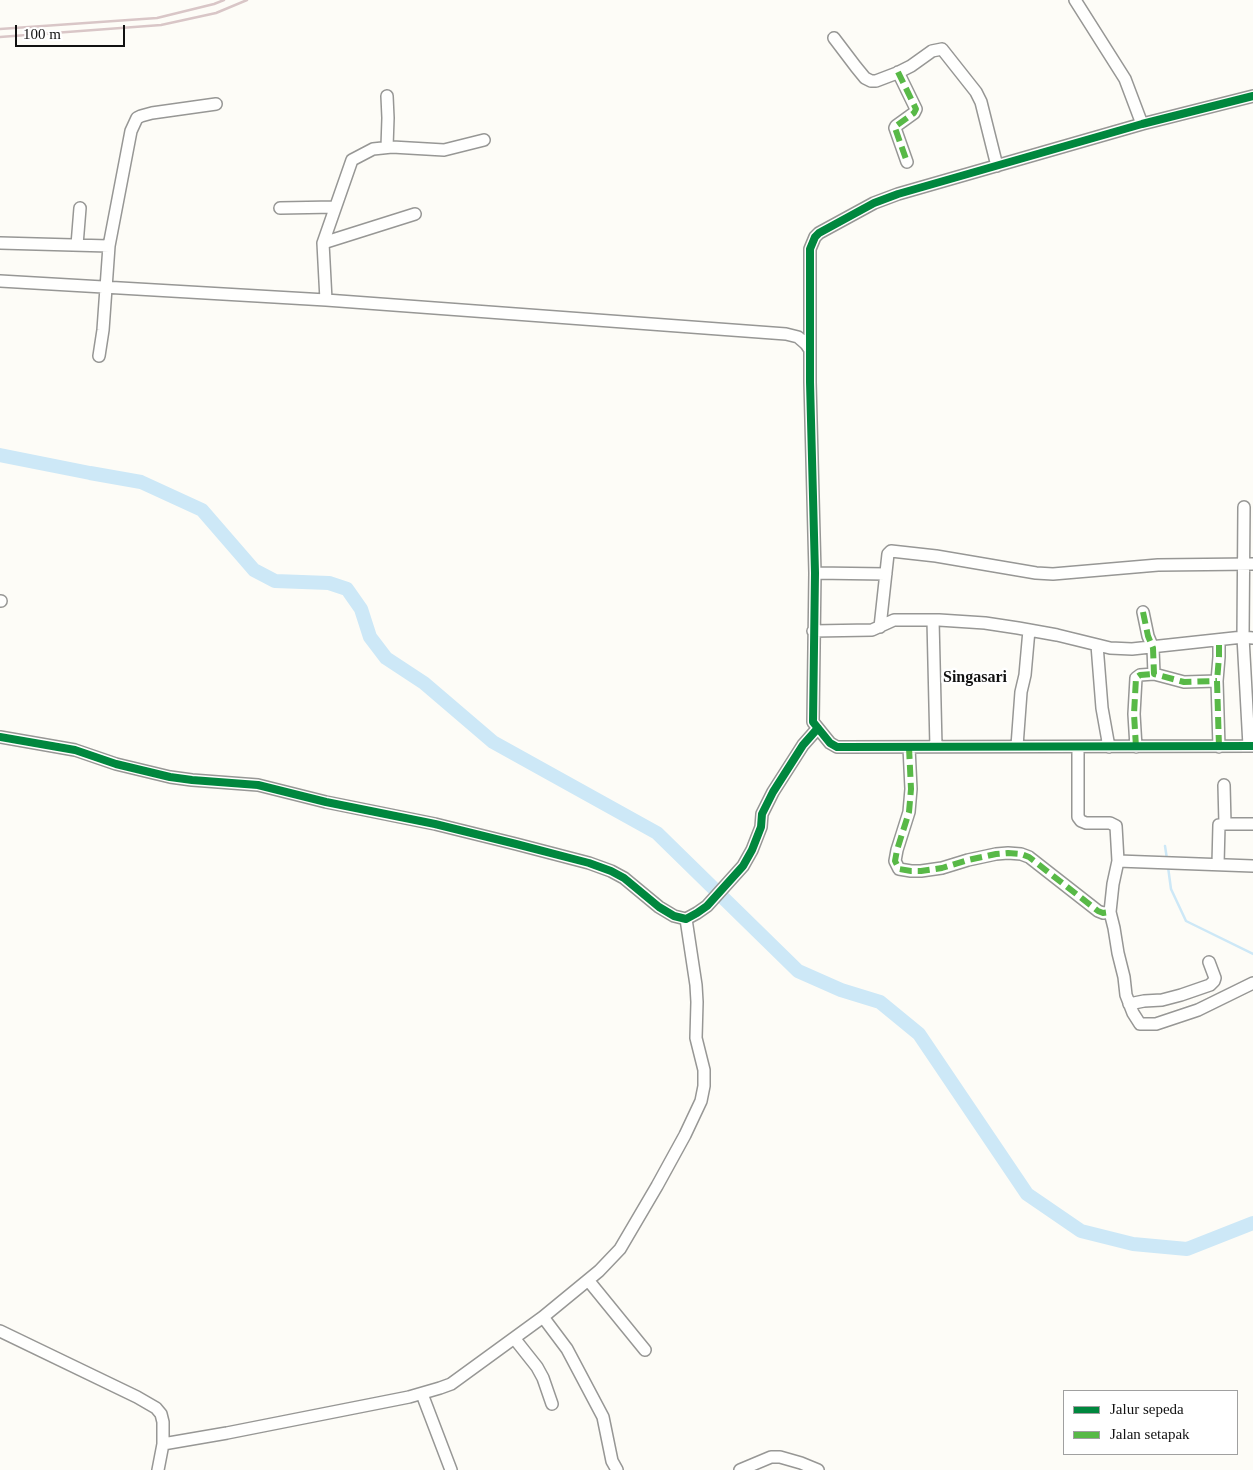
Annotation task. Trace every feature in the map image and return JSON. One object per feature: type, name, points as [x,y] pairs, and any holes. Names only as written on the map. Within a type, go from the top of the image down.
[{"type":"street","points":[[1075,0],[1125,79],[1142,124]]},
{"type":"street","points":[[834,38],[867,79],[876,81],[910,66],[932,51],[942,50],[976,92],[981,102],[997,166]]},
{"type":"street","points":[[898,72],[916,109],[914,114],[895,128],[907,162]]},
{"type":"street","points":[[386,96],[388,118],[387,147]]},
{"type":"street","points":[[1244,507],[1248,564],[1251,746],[1078,748],[837,746],[830,743],[813,722],[815,572],[810,261],[811,244],[815,237],[874,203],[898,194],[1142,124],[1253,96]]},
{"type":"street","points":[[99,356],[109,246],[128,142],[137,118],[152,113],[216,104]]},
{"type":"street","points":[[326,300],[323,243],[352,160],[373,149],[406,147],[444,150],[484,140]]},
{"type":"street","points":[[280,208],[335,207]]},
{"type":"street","points":[[77,245],[80,208]]},
{"type":"street","points":[[323,243],[415,214]]},
{"type":"street","points":[[0,243],[109,246]]},
{"type":"street","points":[[0,280],[326,300],[786,334],[803,340],[810,350]]},
{"type":"street","points":[[880,627],[888,554],[893,551],[1053,574],[1158,566],[1248,564]]},
{"type":"street","points":[[815,572],[886,574]]},
{"type":"street","points":[[1143,612],[1148,636],[1153,648],[1154,674]]},
{"type":"street","points":[[813,631],[872,630],[894,620],[986,623],[1132,650],[1248,638]]},
{"type":"street","points":[[933,620],[936,747]]},
{"type":"street","points":[[1016,746],[1029,630]]},
{"type":"street","points":[[1219,640],[1217,681],[1219,747]]},
{"type":"street","points":[[1097,645],[1102,708],[1109,747]]},
{"type":"street","points":[[1136,747],[1134,714],[1136,678],[1140,675],[1154,674],[1184,682],[1217,681]]},
{"type":"street","points":[[0,736],[75,750],[116,764],[170,777],[258,785],[326,802],[415,820],[589,863],[624,878],[659,907],[674,916],[686,919],[697,914],[706,906],[742,866],[752,850],[761,828],[762,814],[773,792],[803,745],[818,728]]},
{"type":"street","points":[[910,747],[911,789],[909,812],[897,850],[895,862],[899,868],[921,871],[942,868],[996,854],[1021,854],[1029,857],[1098,911],[1103,913],[1110,912]]},
{"type":"street","points":[[1078,748],[1078,817],[1080,821],[1086,823],[1116,826],[1118,861],[1110,912],[1126,995],[1140,1024],[1156,1024],[1198,1010],[1253,983]]},
{"type":"street","points":[[1224,785],[1225,824]]},
{"type":"street","points":[[1218,864],[1219,825],[1253,824]]},
{"type":"street","points":[[1118,861],[1253,866]]},
{"type":"street","points":[[162,1444],[177,1443],[422,1394],[451,1384],[543,1317],[612,1259],[620,1249],[657,1186],[701,1101],[704,1086],[704,1070],[696,1038],[696,984],[686,919]]},
{"type":"street","points":[[1129,1004],[1162,1000],[1210,985],[1215,978],[1209,962]]},
{"type":"street","points":[[588,1280],[645,1350]]},
{"type":"street","points":[[543,1317],[567,1349],[602,1417],[612,1461],[617,1470]]},
{"type":"street","points":[[0,1331],[156,1408],[161,1414],[162,1444],[158,1470]]},
{"type":"street","points":[[514,1338],[537,1367],[552,1404]]},
{"type":"street","points":[[422,1394],[451,1470]]},
{"type":"street","points":[[740,1470],[771,1457],[780,1457],[818,1470]]},
{"type":"waterway","points":[[0,455],[141,482],[202,510],[254,570],[275,581],[329,583],[347,589],[361,609],[370,637],[386,658],[424,683],[493,742],[657,833],[798,971],[841,990],[880,1002],[919,1034],[1027,1194],[1081,1231],[1133,1244],[1187,1249],[1253,1223]]},
{"type":"waterway","points":[[1165,846],[1167,859]]},
{"type":"waterway","points":[[1168,867],[1171,889],[1186,921],[1253,954]]},
{"type":"railway","points":[[0,29],[157,18],[224,0]]},
{"type":"railway","points":[[0,37],[161,25],[216,13],[247,0]]},
{"type":"marked path","points":[[898,72],[916,109],[914,113],[895,128],[907,162]]},
{"type":"marked path","points":[[1143,612],[1148,636],[1153,648],[1154,674],[1184,682],[1217,681]]},
{"type":"marked path","points":[[1219,640],[1217,681],[1219,747]]},
{"type":"marked path","points":[[1136,747],[1134,714],[1136,678],[1140,675],[1154,674]]},
{"type":"marked path","points":[[909,747],[911,789],[909,812],[895,861],[899,869],[921,871],[942,868],[996,854],[1021,854],[1029,857],[1098,911],[1103,913],[1110,912]]},
{"type":"cycle path","points":[[1253,96],[1142,124],[898,194],[874,203],[819,233],[815,237],[810,249],[810,382],[815,573],[813,722],[830,743],[837,747],[1253,746]]},
{"type":"cycle path","points":[[0,737],[75,750],[116,764],[170,777],[258,785],[326,802],[435,824],[589,863],[624,878],[659,907],[674,916],[686,919],[707,906],[743,866],[752,850],[761,827],[762,814],[773,792],[803,745],[818,728]]},
{"type":"district","name":"Singasari","points":[[975,678]]}]
